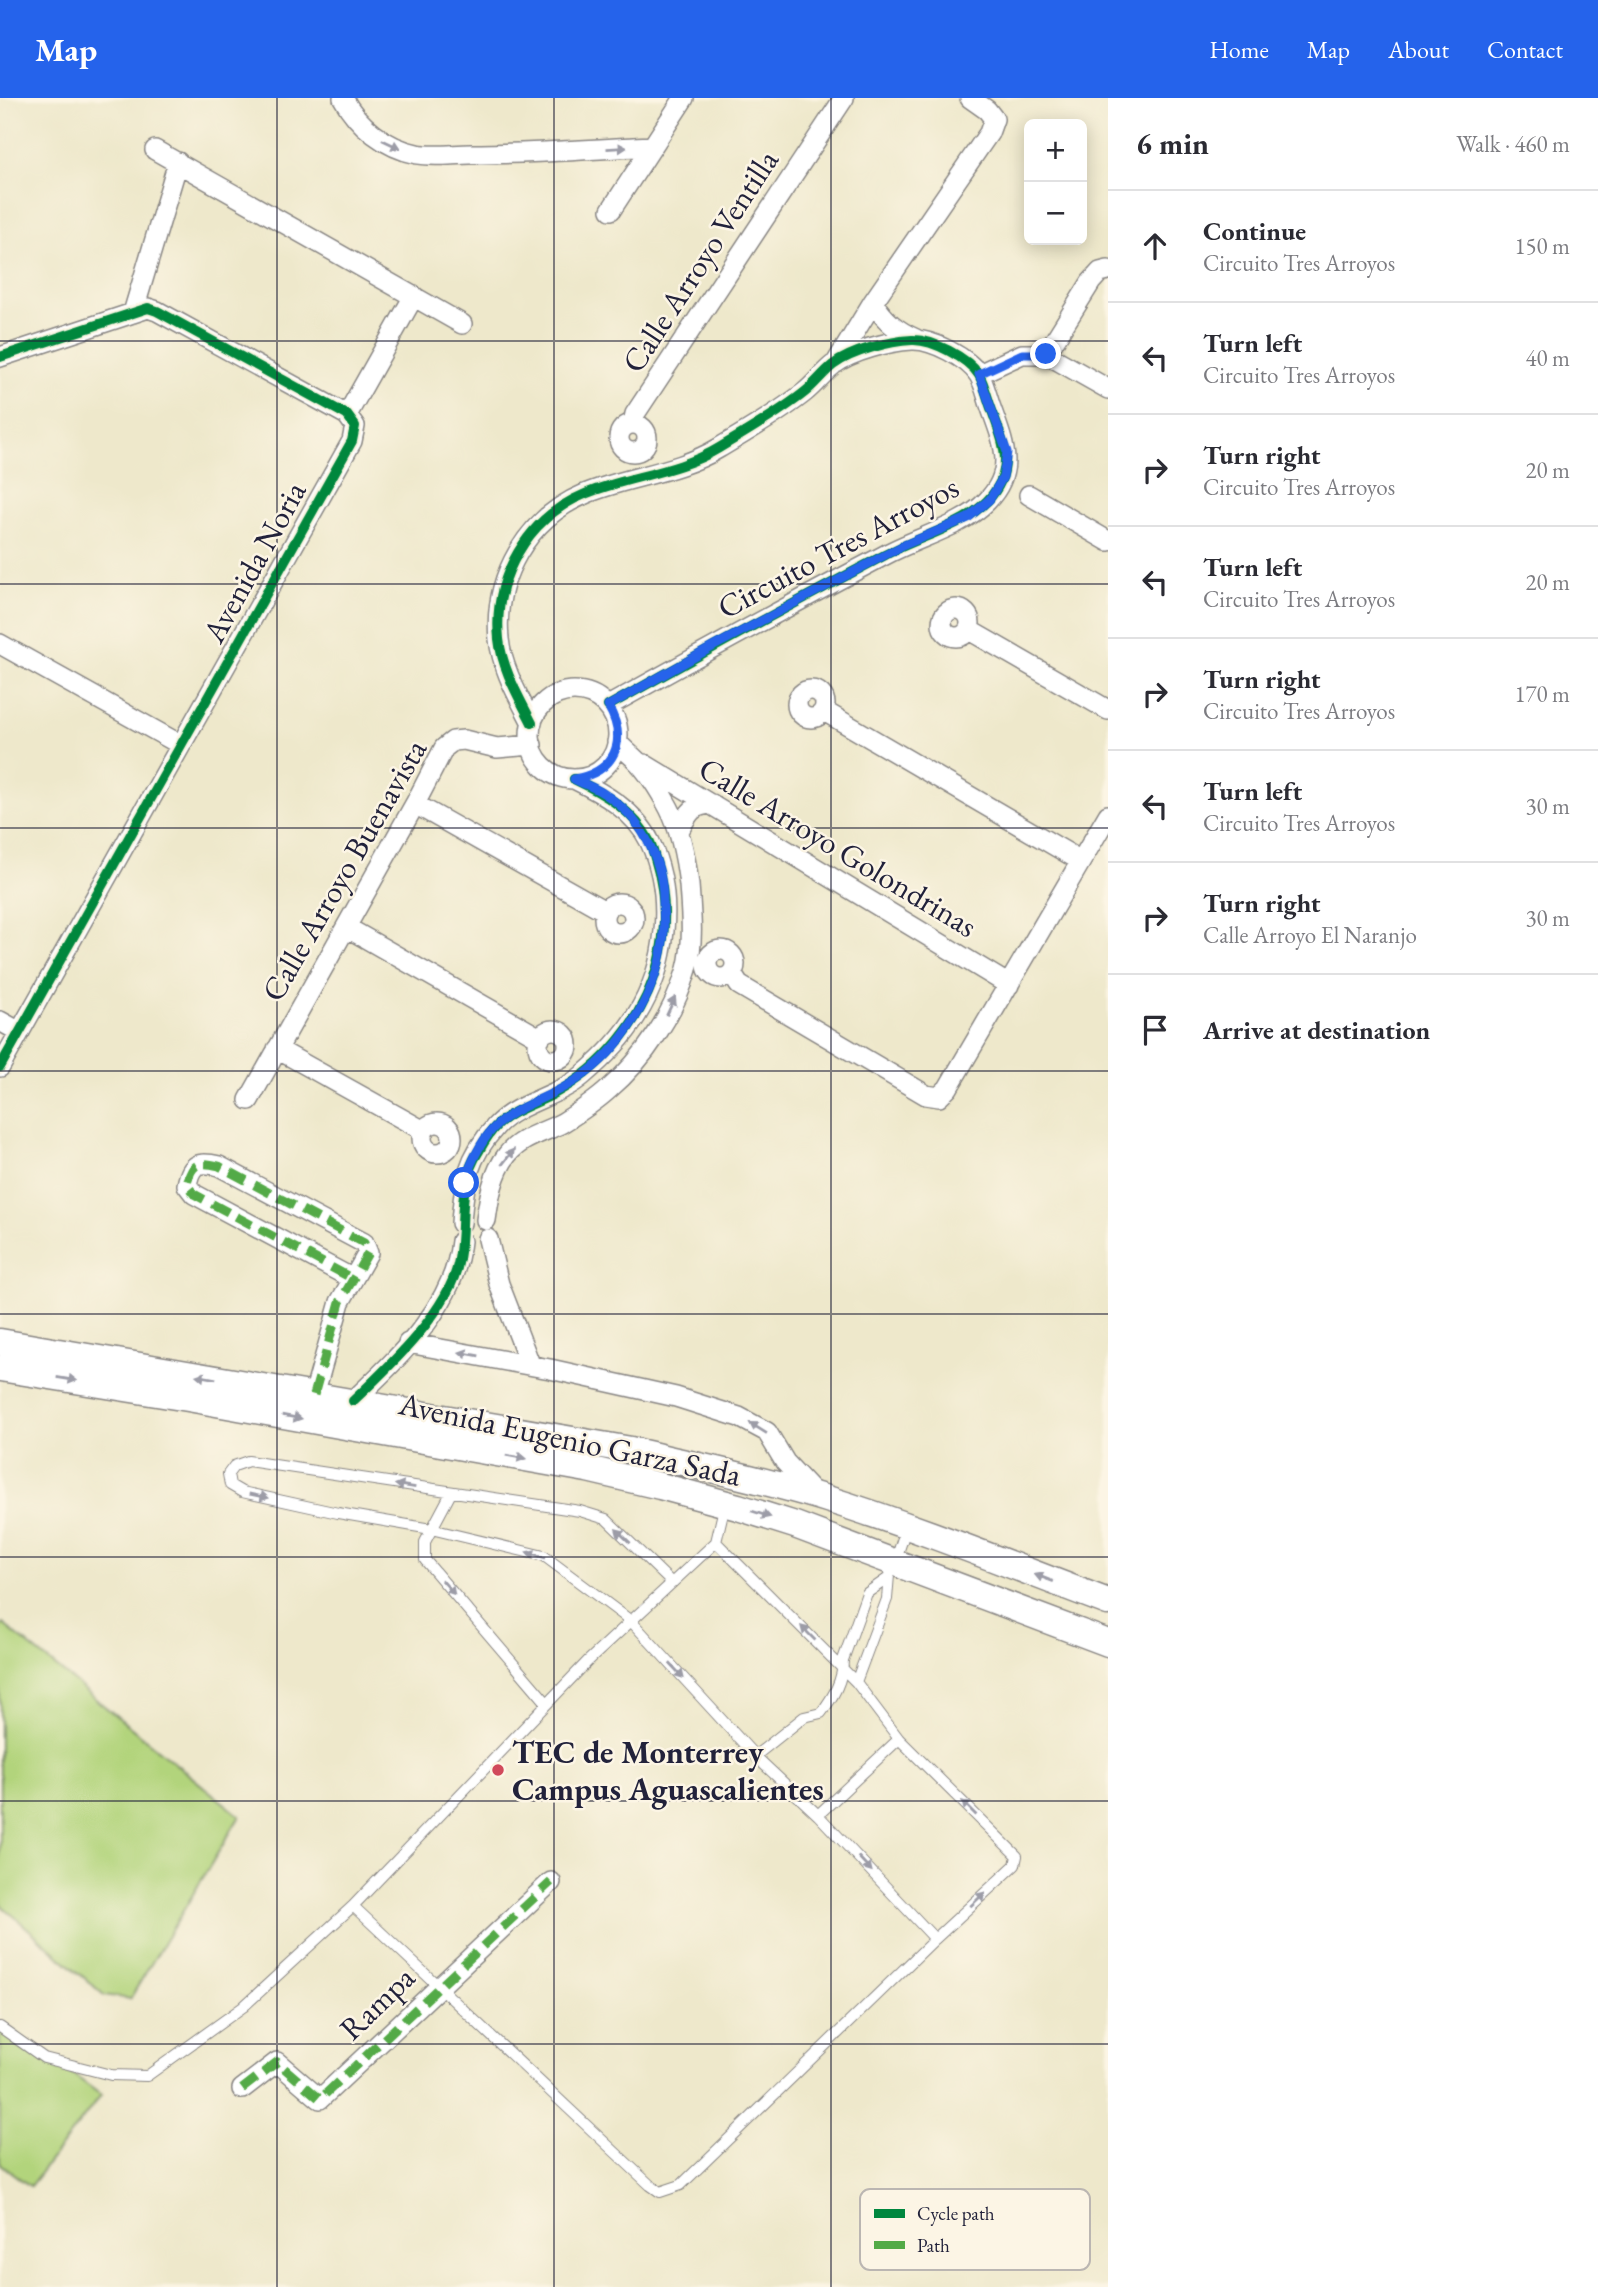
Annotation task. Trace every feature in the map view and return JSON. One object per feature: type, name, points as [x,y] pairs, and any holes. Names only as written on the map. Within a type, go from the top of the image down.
[{"type":"main road","name":"Avenida Eugenio Garza Sada","points":[[0,1342],[631,1450],[818,1496],[907,1526],[1108,1602]]},
{"type":"main road","name":"Avenida Eugenio Garza Sada","points":[[0,1368],[188,1398],[587,1469],[725,1503],[795,1525],[890,1572],[1108,1643]]},
{"type":"street","points":[[343,98],[351,113],[369,131],[392,145],[418,154],[493,154],[653,146]]},
{"type":"street","points":[[611,209],[684,98]]},
{"type":"street","name":"Calle Arroyo Ventilla","points":[[634,423],[635,414],[844,98]]},
{"type":"street","points":[[836,363],[873,302],[989,133],[994,119],[988,110],[970,98]]},
{"type":"street","points":[[155,150],[462,324]]},
{"type":"street","points":[[133,313],[178,162]]},
{"type":"street","points":[[1046,354],[1091,282],[1100,272],[1108,270]]},
{"type":"street","points":[[0,357],[148,308],[347,415],[414,296]]},
{"type":"street","name":"Circuito Tres Arroyos","points":[[608,706],[902,546],[968,518],[990,499],[1003,477],[1007,452],[979,374],[952,351],[896,329],[883,318],[873,302]]},
{"type":"street","name":"Circuito Tres Arroyos","points":[[532,745],[532,723],[506,669],[499,639],[501,593],[511,566],[529,534],[557,509],[584,495],[670,470],[715,451],[805,392],[836,363],[882,344],[916,339]]},
{"type":"street","points":[[979,374],[1022,354],[1046,354],[1108,389]]},
{"type":"street","name":"Avenida Noria","points":[[0,1067],[352,441],[355,426],[347,415]]},
{"type":"street","points":[[1029,495],[1108,541]]},
{"type":"street","points":[[969,630],[1108,710]]},
{"type":"street","points":[[0,644],[181,745]]},
{"type":"street","points":[[532,723],[547,700],[560,694],[575,691],[590,694],[608,706],[618,733],[609,762],[589,776],[574,779]]},
{"type":"street","points":[[824,711],[1081,861]]},
{"type":"street","name":"Calle Arroyo Buenavista","points":[[248,1100],[444,748],[453,741],[464,740],[497,748],[532,745]]},
{"type":"street","points":[[530,1364],[499,1284],[487,1229],[489,1199],[495,1177],[508,1155],[525,1139],[562,1122],[610,1089],[645,1051],[671,1010],[687,969],[692,925],[688,872],[679,831],[669,807],[637,760],[617,742]]},
{"type":"street","points":[[353,1401],[435,1312],[456,1271],[464,1183],[476,1155],[498,1124],[580,1078],[611,1049],[628,1027],[655,979],[663,941],[663,887],[650,842],[629,815],[604,793],[574,779],[553,774],[541,764],[532,745]]},
{"type":"street","name":"Calle Arroyo Golondrinas","points":[[637,760],[1009,985]]},
{"type":"street","points":[[415,804],[605,911]]},
{"type":"street","points":[[679,831],[690,812],[700,804],[712,804]]},
{"type":"street","points":[[732,974],[739,985],[926,1095],[939,1097],[948,1088],[1108,815]]},
{"type":"street","points":[[346,927],[540,1038]]},
{"type":"street","points":[[0,1021],[20,1032]]},
{"type":"street","points":[[276,1049],[424,1131]]},
{"type":"street","points":[[314,1395],[340,1303],[368,1253],[363,1243],[219,1166],[207,1163],[196,1165],[189,1173],[187,1185],[194,1194],[353,1279]]},
{"type":"street","points":[[456,1271],[474,1260],[483,1261],[496,1270]]},
{"type":"street","points":[[408,1343],[530,1364],[676,1397],[739,1417],[766,1432],[796,1476],[818,1496]]},
{"type":"street","name":"Rampa","points":[[242,2090],[277,2062],[320,2099],[551,1882]]},
{"type":"lane","points":[[672,1583],[606,1519],[580,1511],[248,1461],[234,1466],[228,1474],[230,1485],[242,1492],[338,1513],[431,1529],[544,1556],[631,1621],[755,1756],[818,1815],[935,1939]]},
{"type":"lane","points":[[451,1493],[425,1542],[425,1560],[547,1703]]},
{"type":"lane","points":[[0,2028],[44,2058],[111,2075],[147,2076],[243,2007],[353,1906],[547,1703],[716,1542],[725,1503]]},
{"type":"lane","points":[[856,1682],[887,1599],[890,1572],[907,1526]]},
{"type":"lane","points":[[353,1906],[660,2192],[681,2185],[1015,1865],[1017,1856],[899,1739],[856,1682],[716,1542]]},
{"type":"lane","points":[[755,1756],[804,1717],[821,1713],[835,1695],[843,1660],[867,1593],[890,1572]]},
{"type":"lane","points":[[818,1815],[899,1739]]},
{"type":"green space","points":[[3,1624],[240,1816],[130,1999],[104,1995],[0,1904],[0,1627]]},
{"type":"green space","points":[[0,2021],[101,2095],[30,2186],[0,2164]]},
{"type":"marked path","points":[[314,1395],[340,1302],[368,1253],[364,1243],[219,1166],[201,1164],[191,1172],[187,1185],[194,1194],[353,1279]]},
{"type":"marked path","points":[[242,2089],[277,2062],[320,2099],[551,1882]]},
{"type":"cycle path","points":[[0,357],[148,308],[347,415],[355,426],[352,441],[0,1067]]},
{"type":"cycle path","points":[[532,723],[504,661],[499,639],[499,616],[508,573],[531,534],[546,518],[585,494],[670,469],[719,448],[805,392],[833,365],[860,351],[893,342],[920,341],[949,351],[974,369],[984,386],[1005,454],[1002,477],[997,489],[987,501],[965,518],[885,555],[608,706]]},
{"type":"cycle path","points":[[353,1401],[416,1336],[431,1317],[454,1278],[461,1245],[467,1177],[490,1134],[508,1116],[565,1087],[597,1063],[627,1029],[641,1008],[651,985],[659,961],[664,912],[662,887],[651,844],[644,831],[627,812],[596,790],[574,779]]},
{"type":"place","name":"TEC de Monterrey Campus Aguascalientes","points":[[498,1770]]},
{"type":"route","points":[[464,1183],[476,1155],[498,1124],[580,1078],[611,1049],[636,1016],[655,979],[663,941],[663,887],[650,842],[629,815],[604,793],[574,779],[589,776],[602,769],[616,748],[618,733],[608,706],[902,546],[968,518],[990,499],[1003,477],[1007,452],[979,374],[1022,354],[1046,354]]}]
